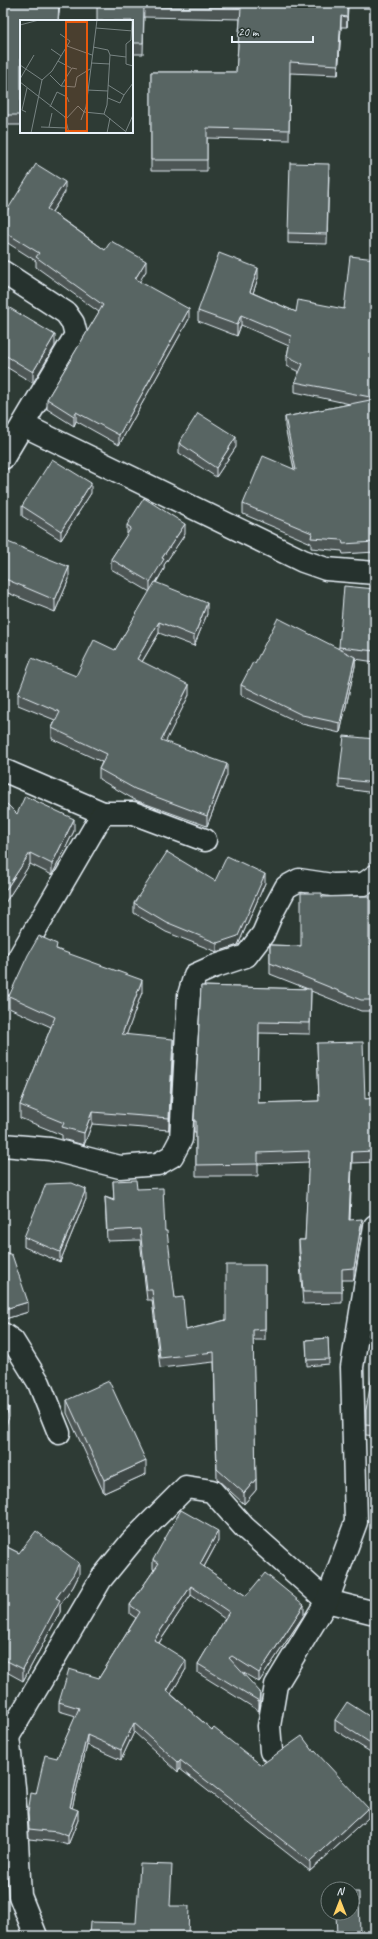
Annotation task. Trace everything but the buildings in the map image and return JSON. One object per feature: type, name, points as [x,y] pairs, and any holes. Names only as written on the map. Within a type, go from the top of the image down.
[{"type":"street","points":[[3,272],[66,312],[73,323],[76,335],[3,458]]},
{"type":"street","points":[[23,425],[303,561],[326,569],[375,573]]},
{"type":"street","points":[[3,770],[103,813],[133,813],[205,840]]},
{"type":"street","points":[[3,985],[103,813]]},
{"type":"street","points":[[3,1145],[50,1149],[120,1167],[158,1164],[172,1156],[181,1139],[189,995],[195,975],[213,967],[246,956],[263,934],[286,887],[299,880],[332,885],[364,884],[375,876]]},
{"type":"street","points":[[271,1751],[268,1726],[276,1685],[327,1601],[356,1522],[352,1367],[375,1226]]},
{"type":"street","points":[[3,1334],[13,1341],[39,1383],[59,1433]]},
{"type":"street","points":[[36,1936],[12,1895],[14,1786],[5,1734],[101,1579],[132,1541],[186,1487],[212,1491],[244,1527],[327,1601],[375,1613]]}]
